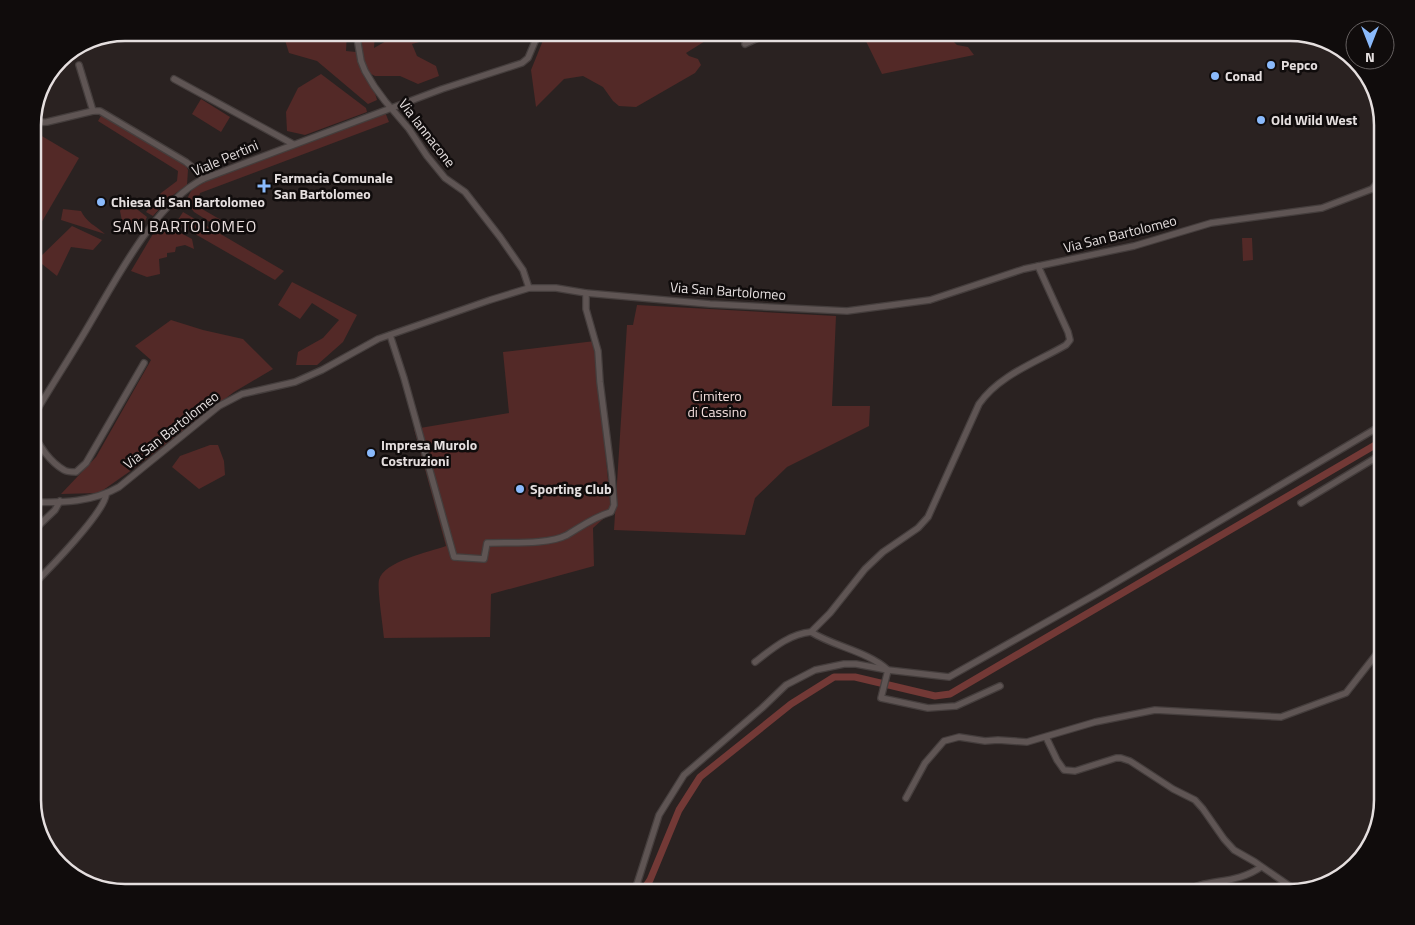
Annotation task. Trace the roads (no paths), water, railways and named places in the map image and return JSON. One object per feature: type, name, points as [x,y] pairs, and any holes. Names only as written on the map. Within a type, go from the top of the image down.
[{"type":"street","name":"Via Iannacone","points":[[358,41],[365,71],[427,156],[445,178],[465,192],[513,253],[523,270],[529,288]]},
{"type":"street","name":"Viale Pertini","points":[[41,404],[146,234],[170,205],[190,187],[203,179],[293,144],[464,81],[522,63],[528,58],[535,41]]},
{"type":"street","points":[[745,44],[752,41]]},
{"type":"street","points":[[79,64],[93,111]]},
{"type":"street","points":[[174,79],[293,144]]},
{"type":"street","points":[[41,122],[100,111],[186,162],[203,179]]},
{"type":"street","name":"Via San Bartolomeo","points":[[106,495],[119,487],[219,406],[242,394],[295,382],[322,370],[378,339],[496,297],[529,288],[556,288],[586,293],[710,304],[847,311],[930,300],[1038,266],[1134,246],[1211,223],[1322,208],[1374,187]]},
{"type":"street","points":[[755,662],[780,642],[803,633],[811,632],[830,613],[865,569],[884,552],[918,528],[928,517],[979,404],[987,392],[1014,374],[1066,345],[1070,340],[1038,266]]},
{"type":"street","points":[[390,335],[404,378],[454,557],[484,559],[487,543],[541,542],[566,536],[597,516],[611,512],[614,505],[598,351],[586,309],[586,293]]},
{"type":"street","points":[[41,447],[65,471],[76,472],[86,463],[144,363]]},
{"type":"street","points":[[637,884],[659,815],[684,776],[786,685],[815,670],[832,665],[856,664],[888,670],[949,677],[1098,593],[1374,430]]},
{"type":"street","points":[[1301,503],[1374,459]]},
{"type":"street","points":[[41,502],[89,499],[106,495],[98,511],[41,577]]},
{"type":"street","points":[[41,523],[55,510],[60,501]]},
{"type":"street","points":[[811,632],[822,639],[879,662],[888,670]]},
{"type":"street","points":[[906,798],[926,763],[944,741],[959,736],[985,741],[998,740],[1022,743],[1095,722],[1155,710],[1281,717],[1346,693],[1374,658]]},
{"type":"street","points":[[888,670],[881,698],[928,708],[956,706],[1000,686]]},
{"type":"street","points":[[1046,737],[1061,767],[1067,771],[1075,771],[1116,758],[1130,761],[1172,789],[1200,804],[1229,845],[1287,884]]},
{"type":"street","points":[[1206,884],[1237,879],[1253,872],[1260,866]]},
{"type":"waterway","points":[[647,884],[679,810],[700,777],[791,704],[834,677],[855,677],[935,696],[950,694],[1374,446]]},
{"type":"place","name":"Pepco","points":[[1271,65]]},
{"type":"place","name":"Conad","points":[[1215,76]]},
{"type":"place","name":"Old Wild West","points":[[1261,120]]},
{"type":"place","name":"Farmacia Comunale San Bartolomeo","points":[[264,186]]},
{"type":"place","name":"Chiesa di San Bartolomeo","points":[[101,202]]},
{"type":"place","name":"Impresa Murolo Costruzioni","points":[[371,453]]},
{"type":"place","name":"Sporting Club","points":[[520,489]]},
{"type":"district","name":"SAN BARTOLOMEO","points":[[185,226]]},
{"type":"park label","name":"Cimitero di Cassino","points":[[717,404]]}]
